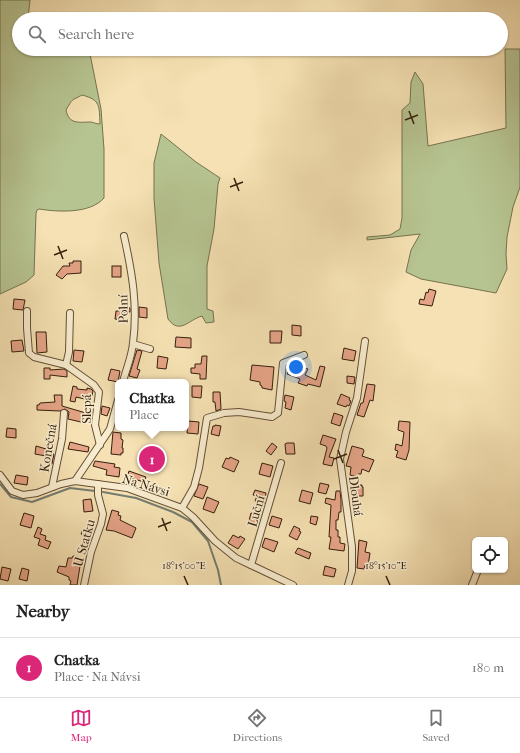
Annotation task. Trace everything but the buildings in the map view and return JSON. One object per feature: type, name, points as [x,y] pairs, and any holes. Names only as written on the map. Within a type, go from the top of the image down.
[{"type":"street","name":"Polní","points":[[124,236],[133,280],[135,317],[133,344],[124,379]]},
{"type":"street","name":"Slepá","points":[[27,311],[29,353],[34,357],[66,365],[94,385],[99,392],[95,425],[100,445]]},
{"type":"street","points":[[66,365],[69,352],[70,313]]},
{"type":"street","name":"Dlouhá","points":[[348,585],[352,572],[352,547],[340,459],[346,432],[357,398],[365,342]]},
{"type":"street","points":[[133,344],[150,349]]},
{"type":"street","points":[[182,508],[194,487],[199,468],[207,418],[224,413],[240,412],[272,417],[278,412],[283,364],[304,355]]},
{"type":"street","points":[[75,482],[110,429],[115,411]]},
{"type":"street","name":"Konečná","points":[[52,487],[62,439],[64,412]]},
{"type":"street","name":"Luční","points":[[251,565],[281,463]]},
{"type":"street","name":"Na Návsi","points":[[0,475],[12,491],[23,495],[37,493],[52,487],[75,482],[128,488],[182,508],[193,517],[215,541],[236,558],[293,585]]},
{"type":"street","name":"U Statku","points":[[84,585],[91,552],[103,514],[98,495],[98,484]]},
{"type":"street","points":[[472,585],[477,573]]},
{"type":"green space","points":[[0,0],[30,0],[29,12],[12,12],[12,56],[90,56],[101,109],[104,149],[104,198],[91,207],[73,211],[37,210],[34,275],[26,282],[0,294]],"holes":[[[82,95],[93,99],[99,108],[100,124],[91,122],[75,122],[69,118],[66,110],[72,100]]]},
{"type":"green space","points":[[508,49],[520,49],[520,187],[513,207],[507,237],[507,269],[496,293],[421,279],[406,272],[411,250],[420,234],[367,240],[367,237],[390,235],[400,229],[402,218],[402,110],[410,103],[411,82],[415,72],[423,84],[428,146],[506,128],[505,56],[508,56]]},
{"type":"green space","points":[[161,134],[196,162],[220,178],[218,184],[214,229],[207,266],[207,309],[213,311],[214,322],[206,323],[202,316],[184,325],[176,326],[168,319],[159,263],[154,198],[154,163]]},
{"type":"waterway","points":[[0,484],[11,497],[32,502],[70,488],[95,491]]},
{"type":"waterway","points":[[103,492],[136,498],[173,512],[192,522],[208,541],[218,570],[221,585]]},
{"type":"place","name":"Chatka","points":[[152,459]]}]
